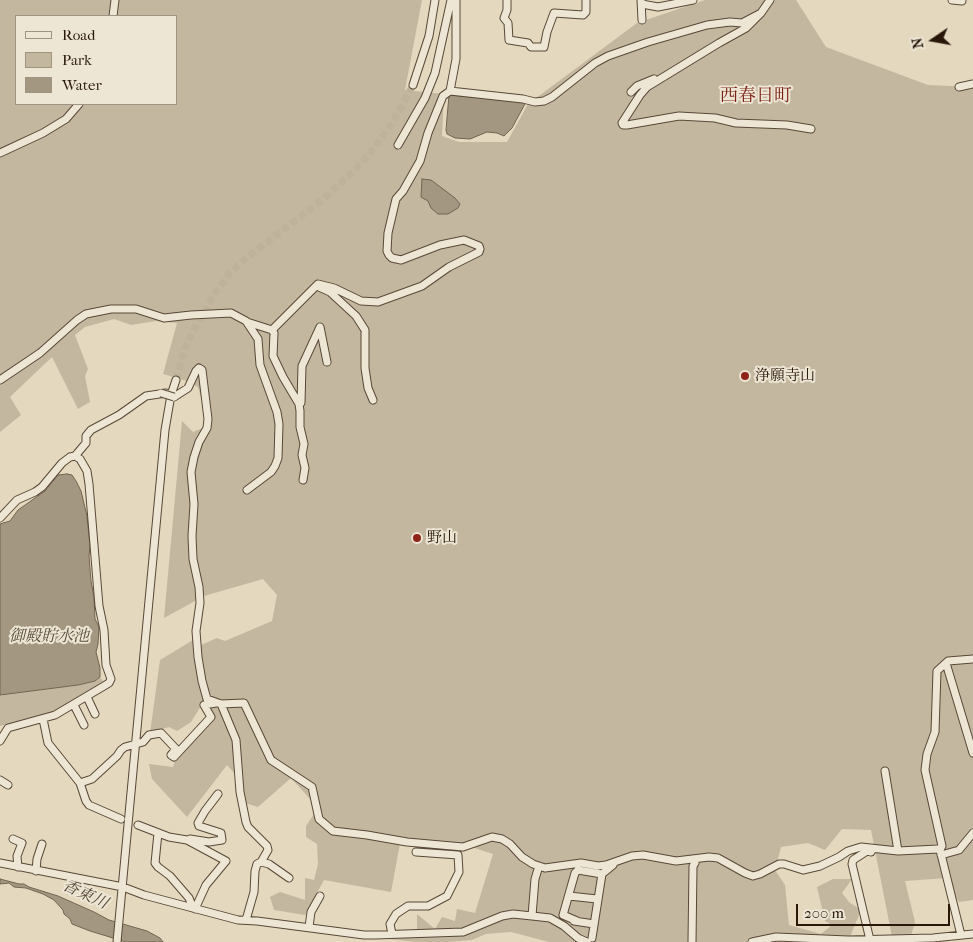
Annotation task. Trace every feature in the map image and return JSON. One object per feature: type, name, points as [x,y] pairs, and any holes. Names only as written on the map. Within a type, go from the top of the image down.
[{"type":"street","points":[[113,15],[115,0]]},
{"type":"street","points":[[414,85],[429,36],[435,0]]},
{"type":"street","points":[[398,145],[422,106],[435,73],[451,0]]},
{"type":"street","points":[[450,91],[456,59],[456,0]]},
{"type":"street","points":[[507,0],[507,10],[504,18],[508,23],[509,40],[528,43],[532,47],[544,48],[547,32],[554,13],[583,14],[586,12],[586,0]]},
{"type":"street","points":[[642,20],[641,2],[658,7],[693,0]]},
{"type":"street","points":[[770,0],[761,13],[746,28],[647,87],[622,123],[623,125],[679,116],[716,118],[736,123],[778,124],[811,129]]},
{"type":"street","points":[[952,0],[962,1]]},
{"type":"street","points":[[272,330],[318,284],[325,285],[360,300],[378,302],[422,286],[449,267],[480,250],[479,246],[464,240],[440,246],[401,260],[392,258],[387,251],[388,233],[396,199],[420,160],[443,96],[450,91],[535,102],[544,101],[552,97],[595,63],[608,56],[707,25],[730,22],[742,23],[761,13]]},
{"type":"street","points":[[631,92],[637,86],[670,72]]},
{"type":"street","points":[[959,87],[973,84]]},
{"type":"street","points":[[0,153],[43,133],[66,119],[78,105]]},
{"type":"street","points":[[316,286],[330,292],[356,316],[366,330],[365,368],[368,388],[373,400]]},
{"type":"street","points":[[0,380],[40,353],[77,320],[86,314],[98,311],[136,309],[164,318],[231,313],[246,321],[272,330]]},
{"type":"street","points":[[246,321],[258,339],[260,364],[277,412],[279,424],[278,458],[275,466],[271,472],[247,490]]},
{"type":"street","points":[[298,404],[302,403],[302,366],[320,327],[327,362]]},
{"type":"street","points":[[272,330],[274,333],[273,356],[298,404],[300,428],[304,444],[302,454],[305,468],[303,480]]},
{"type":"street","points":[[0,518],[17,500],[42,487],[62,463],[75,456],[86,443],[86,436],[91,430],[119,415],[140,400],[155,394],[173,394],[188,388],[196,370],[199,368],[202,370],[208,419],[207,428],[199,442],[191,472],[194,504],[193,559],[200,595],[196,631],[202,681],[206,699],[219,704],[236,740],[240,792],[246,822],[248,827],[267,846],[268,850],[261,862],[256,864],[254,892],[246,920]]},
{"type":"street","points":[[117,942],[137,745],[165,430],[176,380]]},
{"type":"street","points":[[0,741],[4,728],[55,715],[109,683],[111,679],[106,665],[104,630],[99,606],[89,484],[83,464],[75,456]]},
{"type":"street","points":[[961,935],[941,852],[942,846],[925,770],[927,754],[935,732],[937,671],[946,663],[973,659]]},
{"type":"street","points":[[946,663],[973,754]]},
{"type":"street","points":[[87,697],[96,714]]},
{"type":"street","points":[[80,783],[92,779],[125,747],[137,745],[143,742],[149,735],[161,733],[176,748],[171,755],[174,757],[211,717],[204,706],[244,703],[271,760],[312,787],[318,819],[333,831],[415,843],[462,847],[492,838],[502,839],[510,844],[522,857],[545,868],[557,868],[581,863],[598,866],[643,855],[676,861],[709,857],[718,858],[753,876],[779,864],[803,870],[820,866],[853,849],[861,847],[898,851],[938,849],[941,852],[959,850],[973,833]]},
{"type":"street","points":[[74,705],[84,725]]},
{"type":"street","points":[[44,719],[48,742],[80,783],[89,805],[121,819]]},
{"type":"street","points":[[885,771],[898,851]]},
{"type":"street","points":[[0,780],[8,785]]},
{"type":"street","points":[[138,825],[180,840],[209,842],[222,840],[221,833],[199,826],[198,823],[218,794]]},
{"type":"street","points":[[158,833],[155,862],[189,898],[194,909]]},
{"type":"street","points":[[13,839],[22,843],[17,856],[18,867]]},
{"type":"street","points":[[187,840],[226,861],[206,885],[194,909]]},
{"type":"street","points":[[36,871],[37,859],[42,844]]},
{"type":"street","points":[[870,940],[852,864],[853,860],[867,851],[871,852],[872,848]]},
{"type":"street","points":[[392,934],[390,924],[396,914],[408,906],[428,906],[447,896],[458,872],[458,855],[416,852]]},
{"type":"street","points":[[261,862],[269,864],[289,878]]},
{"type":"street","points":[[0,864],[144,895],[224,917],[246,920],[364,935],[463,932],[502,916],[513,914],[550,918],[578,938],[590,940],[602,874],[612,867],[614,862]]},
{"type":"street","points":[[692,942],[693,866],[695,863]]},
{"type":"street","points":[[532,916],[535,879],[539,866]]},
{"type":"street","points":[[577,921],[563,915],[574,873],[578,870],[602,874]]},
{"type":"street","points":[[309,927],[311,912],[320,896]]},
{"type":"street","points":[[569,896],[597,900]]},
{"type":"street","points":[[558,923],[577,921],[594,924]]},
{"type":"street","points":[[752,942],[776,937],[939,940],[973,934]]},
{"type":"green space","points":[[0,0],[422,0],[405,90],[444,94],[442,136],[459,142],[507,142],[528,104],[637,23],[705,0],[796,0],[826,47],[928,85],[973,87],[973,900],[959,902],[947,878],[905,881],[915,922],[911,936],[892,937],[871,830],[842,829],[825,850],[808,843],[781,847],[775,870],[785,885],[789,925],[821,934],[832,925],[825,921],[817,887],[833,879],[852,879],[842,893],[849,902],[861,910],[850,937],[776,936],[763,942],[549,942],[511,932],[486,934],[472,940],[448,942],[416,942],[388,939],[417,934],[417,914],[435,929],[442,917],[455,921],[457,909],[475,913],[493,854],[459,843],[401,838],[391,892],[324,880],[305,915],[274,910],[270,897],[280,892],[305,900],[305,878],[314,880],[318,864],[317,844],[306,837],[306,826],[318,808],[291,778],[258,807],[245,803],[240,780],[227,765],[187,817],[152,779],[149,764],[173,767],[176,757],[212,718],[201,706],[191,722],[177,731],[169,727],[150,733],[160,660],[193,640],[201,645],[217,638],[225,641],[272,621],[277,595],[263,579],[204,596],[164,618],[182,421],[193,432],[203,428],[206,415],[198,387],[187,381],[163,374],[177,323],[156,321],[131,325],[114,319],[85,327],[75,335],[88,369],[85,376],[90,402],[78,409],[52,357],[10,397],[21,415],[0,432]]},
{"type":"green space","points":[[100,677],[103,681],[107,679],[108,682],[64,710],[0,726],[0,695],[78,685],[95,681]]},
{"type":"water","points":[[449,95],[526,102],[512,128],[504,136],[487,132],[470,139],[455,138],[447,134],[446,130]]},
{"type":"water","points":[[422,179],[431,180],[455,198],[460,204],[458,208],[448,214],[438,214],[431,208],[428,201],[421,197]]},
{"type":"water","name":"御殿貯水池","points":[[58,475],[72,475],[81,491],[87,516],[95,619],[99,627],[96,652],[100,677],[95,681],[78,685],[0,695],[0,524],[10,521],[18,510],[45,491]]},
{"type":"water","points":[[0,879],[24,884],[58,896],[109,920],[147,931],[160,938],[163,942],[126,942],[90,931],[72,924],[54,900],[26,888],[14,887],[9,883],[0,884]]},
{"type":"tunnel","points":[[176,380],[184,351],[191,335],[215,293],[229,274],[245,259],[322,200],[353,172],[392,124],[413,85]]},
{"type":"place","name":"浄願寺山","points":[[745,376]]},
{"type":"place","name":"野山","points":[[417,538]]},
{"type":"district","name":"西春日町","points":[[756,97]]},
{"type":"water label","name":"香東川","points":[[85,895]]}]
